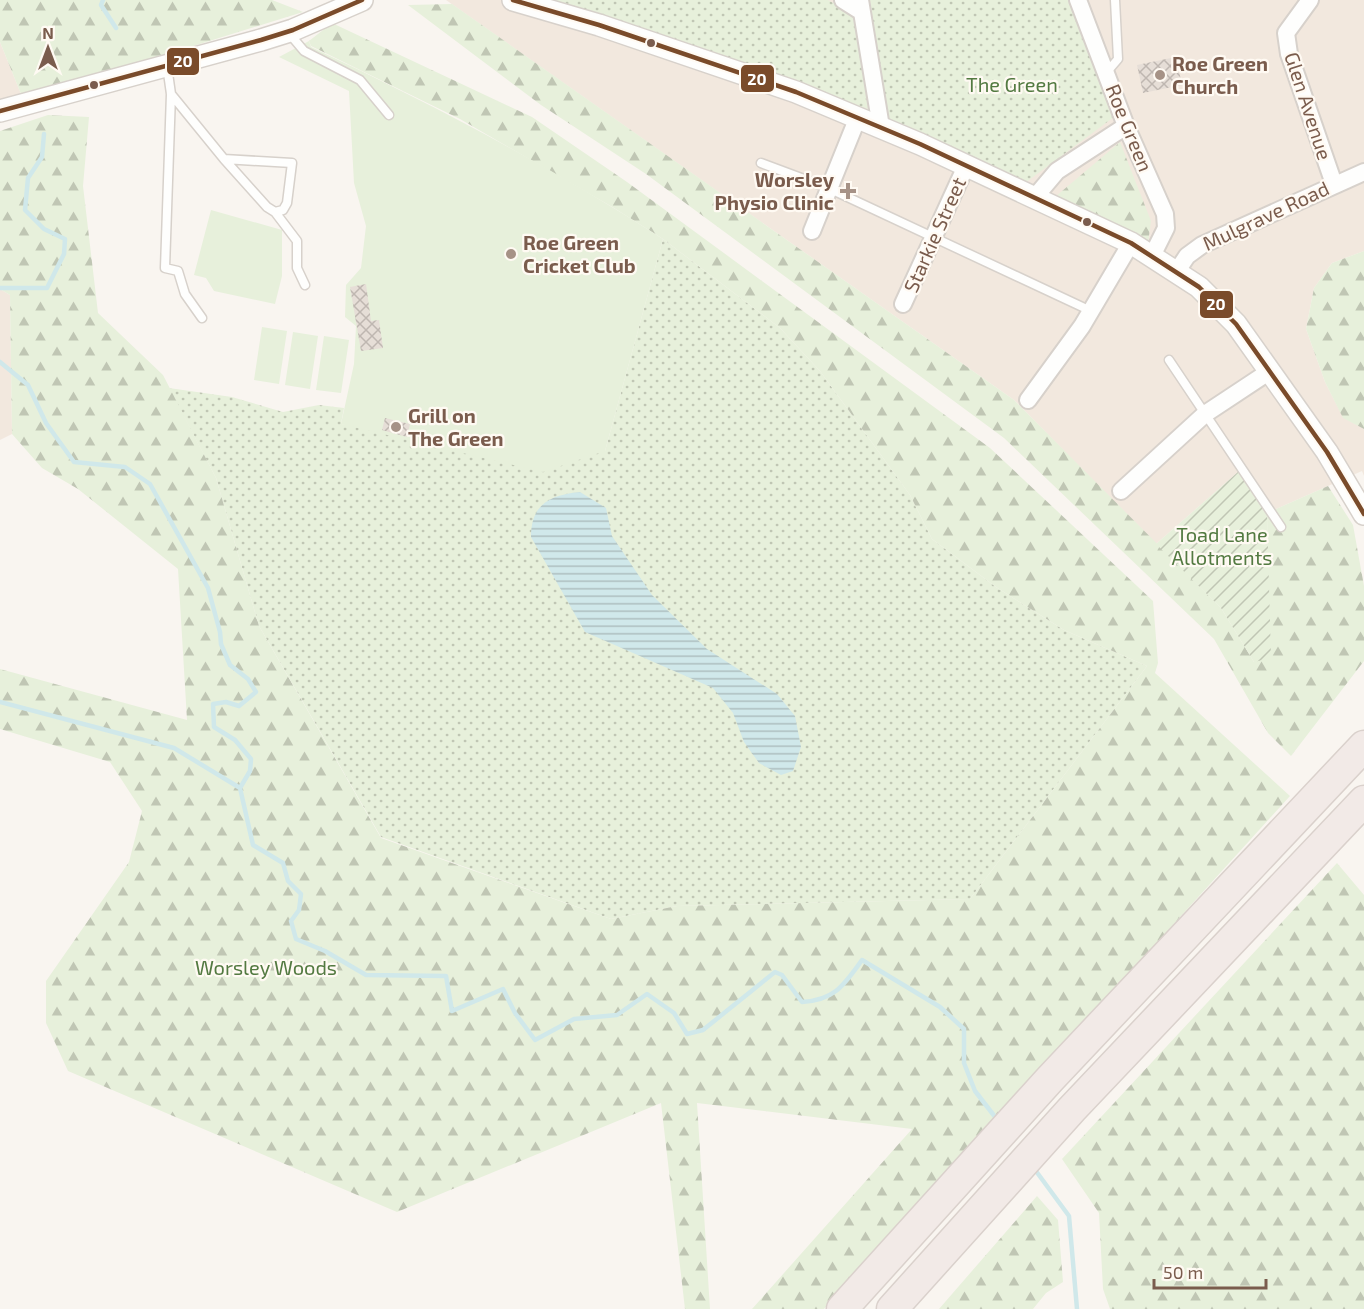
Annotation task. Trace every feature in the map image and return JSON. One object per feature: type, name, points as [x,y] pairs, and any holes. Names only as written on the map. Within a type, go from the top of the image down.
[{"type":"highway","points":[[842,1309],[1050,1078],[1364,746]]},
{"type":"highway","points":[[892,1309],[1072,1109],[1364,801]]},
{"type":"street","points":[[0,111],[290,31],[362,0]]},
{"type":"street","points":[[513,0],[599,24],[726,67],[858,117],[1131,243],[1177,271],[1217,303],[1270,371],[1332,459],[1364,514]]},
{"type":"street","points":[[843,0],[861,6],[881,127]]},
{"type":"street","name":"Roe Green","points":[[1078,0],[1126,126],[1165,214],[1166,228],[1152,256]]},
{"type":"street","name":"Glen Avenue","points":[[1310,0],[1286,33],[1289,54],[1334,184]]},
{"type":"street","points":[[812,231],[858,117]]},
{"type":"street","points":[[1035,197],[1057,171],[1126,126]]},
{"type":"street","name":"Starkie Street","points":[[903,304],[966,166]]},
{"type":"street","name":"Mulgrave Road","points":[[1177,271],[1187,256],[1202,245],[1364,172]]},
{"type":"street","points":[[1028,400],[1092,311],[1131,243]]},
{"type":"street","points":[[1121,491],[1204,414],[1270,371]]},
{"type":"lane","points":[[1106,73],[1118,59],[1115,0]]},
{"type":"lane","points":[[290,31],[304,51],[360,80],[389,115]]},
{"type":"lane","points":[[167,66],[171,94],[165,268],[178,271],[185,294],[202,318]]},
{"type":"lane","points":[[171,94],[224,159],[275,212],[297,241],[297,268],[305,285]]},
{"type":"lane","points":[[224,159],[292,163],[287,203],[283,210],[275,212]]},
{"type":"lane","points":[[761,163],[828,188],[1092,311]]},
{"type":"lane","points":[[1169,360],[1281,527]]},
{"type":"shaded area","points":[[446,0],[1364,0],[1364,251],[1332,263],[1314,288],[1306,329],[1325,382],[1343,417],[1364,429],[1364,476],[1362,471],[1267,513],[1237,473],[1156,544],[1014,400]]},
{"type":"shaded area","points":[[0,42],[23,99],[0,107]]},
{"type":"shaded area","points":[[0,289],[10,295],[12,434],[0,440]]},
{"type":"green space","points":[[0,0],[272,0],[303,12],[23,99],[0,42]]},
{"type":"green space","points":[[548,0],[828,0],[854,15],[868,109]]},
{"type":"green space","name":"The Green","points":[[870,0],[1073,0],[1114,117],[1025,183],[888,123]]},
{"type":"green space","points":[[452,4],[1014,400],[1221,608],[1254,662],[1268,573],[1267,513],[1328,486],[1353,525],[1364,586],[1364,661],[1291,756],[1268,733],[1214,639],[1004,438],[646,174],[541,105],[408,5]]},
{"type":"green space","name":"Worsley Woods","points":[[332,23],[532,117],[627,182],[990,448],[1153,601],[1158,663],[1155,673],[1290,796],[824,1309],[752,1309],[912,1129],[697,1103],[710,1309],[685,1309],[661,1103],[397,1212],[68,1071],[46,1023],[46,981],[129,862],[142,811],[110,762],[0,729],[0,669],[187,720],[178,569],[78,489],[42,468],[12,434],[10,295],[0,289],[0,131],[48,115],[89,117],[83,186],[98,313],[163,375],[216,478],[259,626],[381,838],[611,919],[677,906],[970,899],[1147,666],[1064,630],[996,587],[932,539],[910,495],[820,371],[780,328],[663,239],[614,208],[460,119],[311,46],[309,41]]},
{"type":"green space","name":"Roe Green Cricket Club","points":[[309,41],[311,47],[534,161],[663,239],[605,451],[543,472],[341,424],[354,364],[356,326],[345,317],[346,285],[361,268],[366,226],[354,183],[349,91],[279,57]]},
{"type":"green space","points":[[1120,142],[1151,221],[1148,243],[1055,197]]},
{"type":"green space","points":[[211,210],[282,230],[282,276],[275,304],[214,291],[206,278],[194,275]]},
{"type":"green space","points":[[663,239],[780,328],[820,371],[910,495],[932,539],[996,587],[1064,630],[1147,666],[970,899],[677,906],[611,919],[381,837],[259,626],[216,478],[169,388],[232,397],[283,412],[319,405],[344,408],[341,424],[605,451]]},
{"type":"green space","points":[[1364,251],[1364,429],[1343,418],[1325,382],[1306,329],[1314,288],[1332,263]]},
{"type":"green space","points":[[262,327],[287,331],[279,384],[254,380]]},
{"type":"green space","points":[[293,332],[318,336],[310,389],[285,385]]},
{"type":"green space","points":[[324,336],[349,340],[341,393],[316,390]]},
{"type":"green space","name":"Toad Lane Allotments","points":[[1238,472],[1267,513],[1271,658],[1254,662],[1221,608],[1156,544]]},
{"type":"green space","points":[[1337,863],[1364,895],[1364,1309],[1110,1309],[1103,1289],[1099,1213],[1062,1159]]},
{"type":"green space","points":[[1037,1196],[1058,1220],[1063,1282],[1046,1293],[1033,1309],[939,1309]]},
{"type":"water","points":[[580,492],[606,508],[612,536],[652,595],[707,649],[777,694],[795,716],[801,747],[793,771],[781,775],[759,763],[744,742],[733,713],[713,688],[585,632],[531,537],[534,516],[544,503],[569,493]]},
{"type":"building","name":"Roe Green Church","points":[[1176,57],[1182,85],[1143,93],[1137,65]]},
{"type":"building","points":[[366,284],[371,321],[379,320],[383,348],[361,351],[350,287]]},
{"type":"building","name":"Grill on The Green","points":[[385,418],[410,424],[407,437],[382,430]]},
{"type":"waterway","points":[[103,0],[101,5],[116,28]]},
{"type":"waterway","points":[[0,288],[47,288],[64,254],[65,239],[44,229],[25,210],[28,178],[42,157],[44,134]]},
{"type":"waterway","points":[[0,362],[28,385],[46,423],[74,462],[125,467],[150,484],[208,588],[221,644],[230,665],[248,679],[256,692],[239,706],[226,702],[213,704],[214,727],[235,740],[251,759],[250,771],[240,788],[253,845],[283,863],[288,881],[301,894],[299,910],[291,921],[296,939],[325,951],[366,975],[446,976],[452,1011],[503,989],[515,1013],[535,1040],[574,1019],[617,1015],[647,994],[674,1013],[687,1034],[703,1030],[775,972],[782,975],[802,1002],[813,1001],[838,990],[862,960],[940,1007],[964,1029],[964,1063],[975,1091],[999,1122]]},
{"type":"waterway","points":[[0,702],[174,748],[240,788]]},
{"type":"waterway","points":[[1033,1167],[1069,1216],[1077,1309]]},
{"type":"transit line","name":"20","points":[[0,111],[261,40],[293,30],[362,0]]},
{"type":"transit line","name":"20","points":[[513,0],[599,25],[796,92],[920,144],[1131,243],[1199,287],[1236,324],[1327,452],[1364,514]]},
{"type":"place","name":"Roe Green Church","points":[[1160,75]]},
{"type":"place","name":"Worsley Physio Clinic","points":[[848,191]]},
{"type":"place","name":"Roe Green Cricket Club","points":[[511,254]]},
{"type":"place","name":"Grill on The Green","points":[[396,427]]}]
